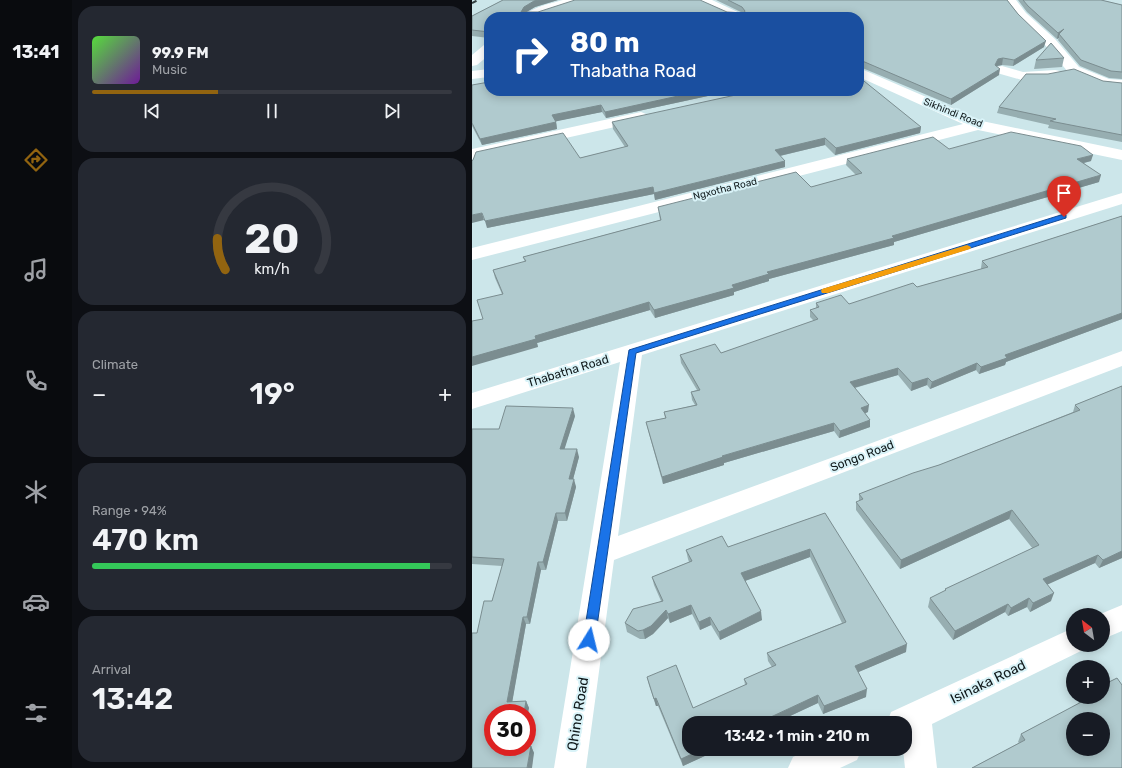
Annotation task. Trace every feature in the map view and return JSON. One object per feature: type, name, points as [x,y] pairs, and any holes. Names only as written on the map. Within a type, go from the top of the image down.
[{"type":"street","points":[[540,12],[576,0]]},
{"type":"street","points":[[702,0],[727,12]]},
{"type":"street","points":[[1010,0],[1022,16],[1050,42],[1074,70],[1107,83],[1122,84]]},
{"type":"street","points":[[472,62],[484,52]]},
{"type":"street","points":[[1002,70],[1013,75],[1022,76],[1050,75],[1074,70]]},
{"type":"street","points":[[472,75],[484,74]]},
{"type":"street","name":"Sikhindi Road","points":[[864,74],[978,125],[1122,155]]},
{"type":"street","points":[[472,154],[657,113]]},
{"type":"street","name":"Ngxotha Road","points":[[472,254],[978,125]]},
{"type":"street","name":"Thabatha Road","points":[[472,401],[1122,198]]},
{"type":"street","name":"Qhino Road","points":[[570,768],[632,352]]},
{"type":"street","name":"Songo Road","points":[[602,553],[1122,358]]},
{"type":"street","points":[[1110,623],[1122,617]]},
{"type":"street","name":"Isinaka Road","points":[[912,719],[1066,644]]},
{"type":"street","points":[[912,733],[920,768]]},
{"type":"street","points":[[804,768],[831,756]]},
{"type":"building","points":[[503,0],[538,0],[524,7],[521,12],[484,12],[484,31],[472,30],[472,16]]},
{"type":"building","points":[[575,0],[700,0],[727,12],[538,12]]},
{"type":"building","points":[[728,0],[1007,0],[1018,14],[1046,41],[1014,60],[1003,58],[998,59],[995,65],[1000,69],[951,99],[864,62],[864,12],[744,12],[742,7]]},
{"type":"building","points":[[1023,0],[1101,0],[1122,5],[1122,72],[1111,71],[1081,60],[1059,34],[1064,29],[1058,33]]},
{"type":"building","points":[[1051,43],[1064,58],[1036,60]]},
{"type":"building","points":[[1074,69],[1103,81],[1122,83],[1122,135],[1050,121],[1056,119],[999,107],[1026,74],[1048,74]]},
{"type":"building","points":[[864,81],[921,127],[836,148],[825,138],[775,150],[785,161],[654,193],[653,187],[485,221],[482,213],[472,215],[472,161],[476,152],[563,133],[580,158],[628,146],[612,122],[731,96],[864,96]]},
{"type":"building","points":[[484,83],[484,96],[678,96],[605,112],[601,105],[552,115],[556,122],[480,139],[472,123],[472,85]]},
{"type":"building","points":[[1011,132],[1081,146],[1093,155],[1077,159],[1101,175],[892,236],[894,238],[767,272],[769,274],[732,285],[734,288],[654,310],[649,302],[535,336],[536,339],[472,357],[472,321],[483,319],[477,300],[503,294],[493,270],[526,261],[523,257],[661,220],[658,207],[796,172],[811,187],[862,173],[847,159],[933,137],[949,149]]},
{"type":"building","points":[[1122,216],[1122,313],[1005,355],[1007,358],[981,367],[977,363],[932,382],[928,378],[912,383],[898,368],[850,382],[869,405],[861,408],[870,420],[840,431],[834,423],[722,456],[723,457],[662,477],[646,422],[666,418],[664,412],[697,405],[691,392],[700,390],[680,355],[715,344],[721,353],[818,319],[810,310],[819,307],[816,303],[841,295],[849,304],[913,283],[917,287],[988,267],[982,261]]},
{"type":"building","points":[[1122,386],[1122,551],[1103,560],[1098,555],[1043,579],[1054,593],[1033,603],[1029,598],[1011,608],[1008,604],[955,631],[930,598],[946,590],[945,589],[1039,545],[1012,510],[901,560],[856,502],[863,499],[859,494],[913,473],[939,465],[1080,410],[1075,405]]},
{"type":"building","points":[[506,406],[573,408],[560,449],[577,449],[569,479],[574,479],[565,513],[556,513],[543,562],[538,562],[527,617],[523,617],[507,702],[526,701],[526,704],[484,704],[484,756],[529,756],[527,768],[472,768],[472,633],[477,633],[484,601],[492,601],[504,559],[472,557],[472,429],[499,429]]},
{"type":"building","points":[[825,513],[907,644],[855,666],[867,689],[824,706],[818,695],[773,716],[682,716],[682,756],[688,756],[681,759],[656,698],[654,699],[647,677],[676,665],[693,708],[747,684],[744,679],[776,665],[767,653],[846,622],[810,549],[741,573],[761,611],[719,632],[710,617],[699,622],[691,605],[668,614],[666,610],[651,626],[643,630],[638,631],[625,623],[633,609],[663,601],[652,577],[692,561],[686,550],[722,536],[728,547]]},
{"type":"building","points":[[1117,678],[1122,685],[1122,768],[972,768],[1025,740],[1021,734],[1077,704],[1110,704],[1110,682]]},
{"type":"railway","points":[[472,3],[478,0]]},
{"type":"slow traffic","points":[[825,291],[967,247]]},
{"type":"route","points":[[589,640],[632,352],[1064,217]]}]
